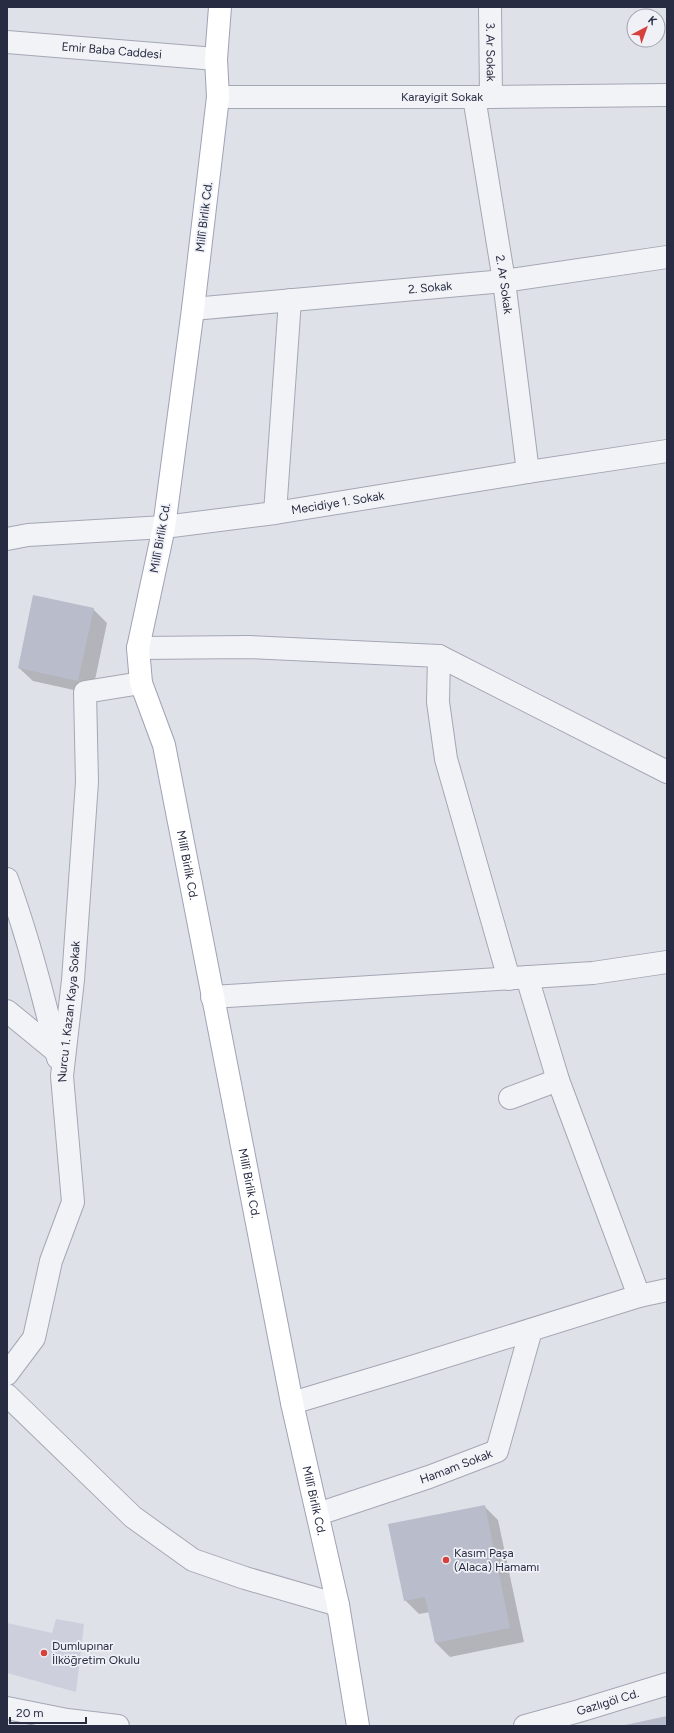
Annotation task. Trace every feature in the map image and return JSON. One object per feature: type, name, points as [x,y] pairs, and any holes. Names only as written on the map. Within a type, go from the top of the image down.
[{"type":"main road","name":"Millî Birlik Cd.","points":[[220,7],[216,59],[218,97],[193,309],[164,527],[138,648],[141,683],[164,745],[292,1403],[338,1605],[360,1724]]},
{"type":"street","name":"3. Ar Sokak","points":[[483,98],[490,7]]},
{"type":"street","name":"Emir Baba Caddesi","points":[[7,42],[216,59]]},
{"type":"street","name":"Karayigit Sokak","points":[[218,97],[483,98],[667,95]]},
{"type":"street","name":"2. Ar Sokak","points":[[483,98],[528,472]]},
{"type":"street","name":"2. Sokak","points":[[193,309],[504,280],[667,257]]},
{"type":"street","points":[[275,513],[290,300]]},
{"type":"street","name":"Mecidiye 1. Sokak","points":[[7,539],[28,535],[164,527],[275,513],[667,451]]},
{"type":"street","points":[[138,648],[249,647],[439,656],[667,772]]},
{"type":"street","points":[[439,656],[438,702],[446,759],[518,978],[639,1296]]},
{"type":"street","name":"Nurcu 1. Kazan Kaya Sokak","points":[[7,1374],[34,1338],[51,1261],[73,1202],[62,1076],[72,980],[87,782],[85,692],[141,683]]},
{"type":"street","points":[[7,879],[20,913],[45,1000],[62,1076]]},
{"type":"street","points":[[212,997],[594,973],[667,962]]},
{"type":"street","points":[[7,1011],[57,1052]]},
{"type":"street","points":[[510,1098],[558,1080]]},
{"type":"street","points":[[292,1403],[639,1296],[667,1290]]},
{"type":"street","name":"Hamam Sokak","points":[[318,1514],[429,1477],[497,1451],[531,1330]]},
{"type":"street","points":[[7,1395],[132,1517],[193,1560],[245,1578],[338,1605]]},
{"type":"street","name":"Gazlıgöl Cd.","points":[[525,1726],[582,1719],[667,1684]]},
{"type":"street","points":[[7,1708],[66,1723],[118,1726]]},
{"type":"shaded area","name":"Dumlupınar İlköğretim Okulu","points":[[56,1619],[84,1624],[76,1692],[7,1673],[7,1623],[52,1633]]},
{"type":"building","points":[[33,595],[94,608],[78,681],[18,668]]},
{"type":"building","name":"Kasım Paşa (Alaca) Hamamı","points":[[485,1505],[510,1628],[435,1643],[425,1597],[404,1601],[388,1524]]},
{"type":"building","points":[[667,1716],[667,1726],[625,1726],[625,1725]]},
{"type":"place","name":"Kasım Paşa (Alaca) Hamamı","points":[[446,1560]]},
{"type":"place","name":"Dumlupınar İlköğretim Okulu","points":[[44,1653]]}]
